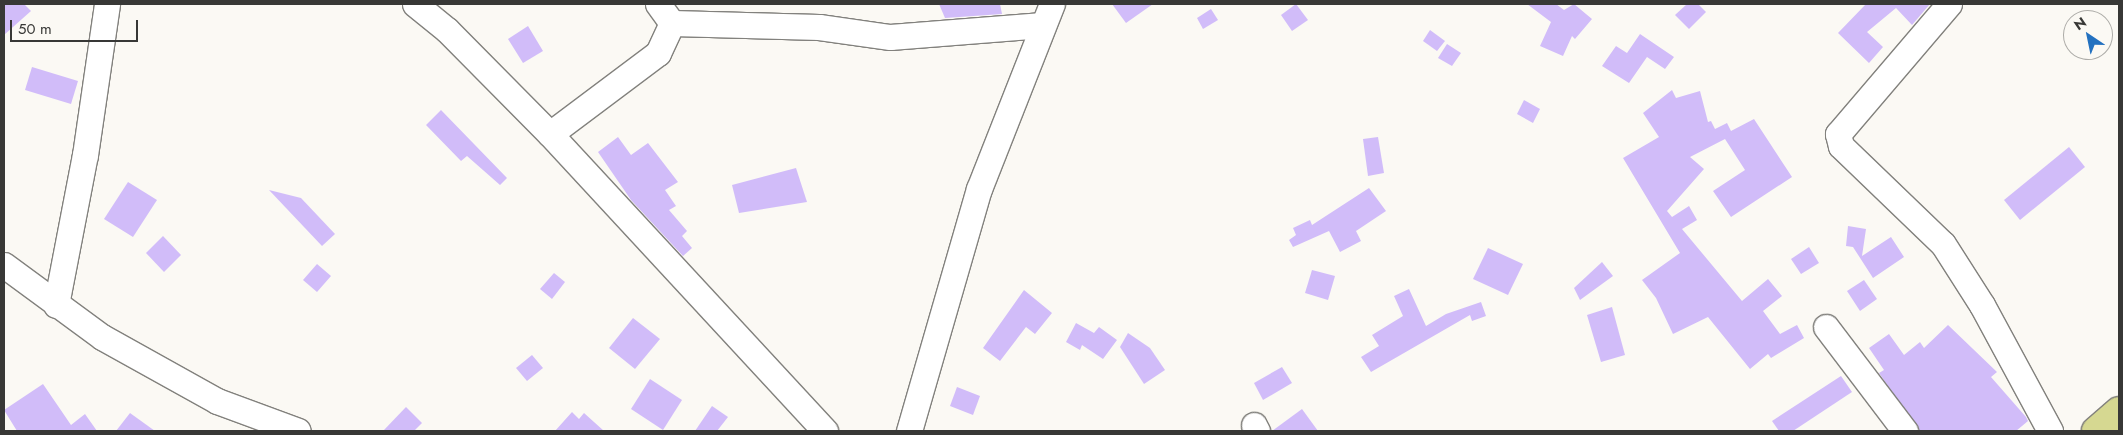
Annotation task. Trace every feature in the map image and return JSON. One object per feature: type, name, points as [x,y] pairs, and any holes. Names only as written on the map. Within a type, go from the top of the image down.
[{"type":"main road","points":[[2096,431],[2119,411]]},
{"type":"street","points":[[56,305],[85,154],[108,4]]},
{"type":"street","points":[[415,4],[447,30],[550,134],[825,431]]},
{"type":"street","points":[[1950,4],[1838,134],[1841,146],[1944,244],[1982,305],[2050,431]]},
{"type":"street","points":[[550,134],[658,54],[665,13],[819,27],[890,37],[1048,14],[979,188],[908,431]]},
{"type":"street","points":[[4,265],[102,337],[217,401],[298,431]]},
{"type":"street","points":[[1826,327],[1905,431]]},
{"type":"building","points":[[4,4],[24,4],[31,11],[4,35]]},
{"type":"building","points":[[939,4],[1000,4],[1002,14],[945,18]]},
{"type":"building","points":[[1112,4],[1153,4],[1126,23]]},
{"type":"building","points":[[1296,4],[1308,20],[1292,31],[1281,15]]},
{"type":"building","points":[[1527,4],[1556,4],[1564,10],[1574,4],[1592,19],[1575,39],[1572,36],[1563,56],[1540,46],[1551,22]]},
{"type":"building","points":[[1687,4],[1698,4],[1706,12],[1689,29],[1675,15]]},
{"type":"building","points":[[1866,4],[1930,4],[1912,25],[1896,8],[1867,32],[1883,47],[1869,63],[1838,33]]},
{"type":"building","points":[[1211,9],[1218,20],[1203,29],[1197,18]]},
{"type":"building","points":[[528,26],[543,51],[523,63],[508,39]]},
{"type":"building","points":[[1430,30],[1445,41],[1437,51],[1423,41]]},
{"type":"building","points":[[1640,34],[1674,57],[1665,69],[1647,57],[1629,83],[1602,66],[1616,46],[1627,53]]},
{"type":"building","points":[[1447,44],[1461,53],[1452,66],[1438,58]]},
{"type":"building","points":[[32,67],[78,81],[71,104],[25,90]]},
{"type":"building","points":[[1672,90],[1676,98],[1700,91],[1708,122],[1711,121],[1715,129],[1727,123],[1731,131],[1754,119],[1792,177],[1731,217],[1713,191],[1745,170],[1725,139],[1690,157],[1704,169],[1667,211],[1672,217],[1689,206],[1697,220],[1682,229],[1742,301],[1768,279],[1782,296],[1763,311],[1780,334],[1797,325],[1804,338],[1771,358],[1768,354],[1750,369],[1708,317],[1673,334],[1656,298],[1642,280],[1680,253],[1623,158],[1659,137],[1643,113]]},
{"type":"building","points":[[1524,100],[1540,109],[1533,123],[1517,114]]},
{"type":"building","points":[[441,110],[507,178],[500,185],[467,156],[461,161],[426,125]]},
{"type":"building","points":[[618,137],[631,155],[648,143],[678,182],[665,190],[676,206],[669,210],[687,231],[682,236],[692,248],[683,256],[631,200],[598,152]]},
{"type":"building","points":[[1378,137],[1384,173],[1368,176],[1363,139]]},
{"type":"building","points":[[2069,147],[2085,167],[2020,220],[2004,200]]},
{"type":"building","points":[[796,168],[807,202],[739,213],[732,185]]},
{"type":"building","points":[[128,182],[157,200],[133,237],[104,219]]},
{"type":"building","points":[[1369,188],[1386,211],[1356,231],[1361,241],[1340,252],[1329,231],[1293,247],[1289,240],[1296,235],[1293,228],[1310,220],[1312,225]]},
{"type":"building","points":[[269,190],[301,198],[335,234],[322,246]]},
{"type":"building","points":[[1848,226],[1866,229],[1862,256],[1891,237],[1904,257],[1873,278],[1853,247],[1846,246]]},
{"type":"building","points":[[163,236],[181,255],[164,272],[146,253]]},
{"type":"building","points":[[1809,247],[1819,263],[1801,274],[1791,259]]},
{"type":"building","points":[[1488,248],[1523,264],[1508,295],[1473,279]]},
{"type":"building","points":[[1602,262],[1613,276],[1580,300],[1574,288]]},
{"type":"building","points":[[317,264],[331,276],[317,292],[303,280]]},
{"type":"building","points":[[1312,270],[1335,276],[1328,300],[1305,293]]},
{"type":"building","points":[[554,273],[565,282],[552,299],[540,289]]},
{"type":"building","points":[[1864,280],[1877,299],[1860,311],[1847,291]]},
{"type":"building","points":[[1409,289],[1426,326],[1446,314],[1481,302],[1486,316],[1472,321],[1470,315],[1371,372],[1361,357],[1379,346],[1372,335],[1403,316],[1394,296]]},
{"type":"building","points":[[1024,290],[1052,313],[1035,334],[1026,327],[1000,361],[983,348]]},
{"type":"building","points":[[1612,307],[1625,355],[1601,362],[1587,315]]},
{"type":"building","points":[[633,318],[660,339],[635,369],[609,348]]},
{"type":"building","points":[[1076,323],[1094,333],[1099,327],[1117,340],[1103,359],[1082,345],[1080,350],[1066,342]]},
{"type":"building","points":[[1948,325],[1997,372],[1991,377],[2026,417],[2028,421],[2016,431],[1919,431],[1879,373],[1884,370],[1869,348],[1889,334],[1904,355],[1920,342],[1924,348]]},
{"type":"building","points":[[1128,333],[1150,348],[1165,370],[1144,384],[1120,347]]},
{"type":"building","points":[[532,355],[543,368],[527,381],[516,368]]},
{"type":"building","points":[[1282,367],[1292,383],[1263,400],[1254,383]]},
{"type":"building","points":[[1841,376],[1852,392],[1793,431],[1779,431],[1772,421]]},
{"type":"building","points":[[650,379],[682,400],[663,430],[631,409]]},
{"type":"building","points":[[43,384],[71,425],[85,414],[97,431],[17,431],[4,410]]},
{"type":"building","points":[[957,387],[980,396],[973,415],[950,406]]},
{"type":"building","points":[[712,406],[728,417],[717,431],[695,431]]},
{"type":"building","points":[[406,407],[422,423],[414,431],[383,431]]},
{"type":"building","points":[[1302,409],[1318,431],[1272,431]]},
{"type":"building","points":[[572,412],[579,419],[584,413],[604,431],[555,431]]},
{"type":"building","points":[[130,413],[155,431],[116,431]]}]
